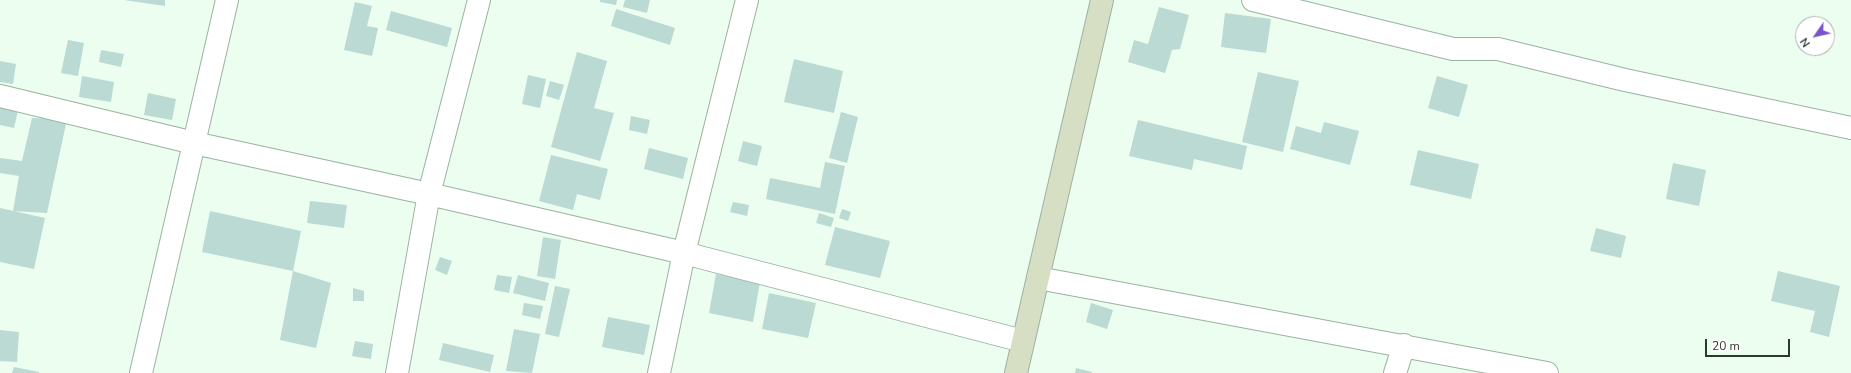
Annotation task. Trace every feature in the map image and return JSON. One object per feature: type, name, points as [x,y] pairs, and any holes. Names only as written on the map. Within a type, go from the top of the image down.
[{"type":"street","points":[[141,373],[227,0]]},
{"type":"street","points":[[397,373],[429,194],[479,0]]},
{"type":"street","points":[[659,373],[684,253],[747,0]]},
{"type":"street","points":[[1016,373],[1102,0]]},
{"type":"street","points":[[1253,0],[1453,49],[1498,49],[1625,80],[1851,128]]},
{"type":"street","points":[[0,96],[194,143],[429,194],[684,253],[1023,341]]},
{"type":"street","points":[[1038,278],[1548,373]]},
{"type":"street","points":[[1395,373],[1404,345]]},
{"type":"building","points":[[124,0],[165,0],[165,6]]},
{"type":"building","points":[[600,0],[617,0],[616,5],[600,2]]},
{"type":"building","points":[[625,0],[650,0],[647,13],[623,7]]},
{"type":"building","points":[[355,2],[372,6],[367,26],[378,28],[372,56],[344,50]]},
{"type":"building","points":[[1159,7],[1189,15],[1180,49],[1172,50],[1165,73],[1128,62],[1134,40],[1148,44]]},
{"type":"building","points":[[616,9],[675,28],[670,45],[611,26]]},
{"type":"building","points":[[391,11],[452,28],[447,47],[386,30]]},
{"type":"building","points":[[1225,13],[1271,19],[1266,53],[1221,47]]},
{"type":"building","points":[[68,40],[84,43],[78,76],[61,73]]},
{"type":"building","points":[[101,50],[124,54],[121,67],[99,62]]},
{"type":"building","points":[[577,52],[607,61],[594,108],[614,113],[600,161],[551,147]]},
{"type":"building","points":[[794,59],[843,71],[834,113],[784,102]]},
{"type":"building","points":[[0,61],[16,64],[13,84],[0,82]]},
{"type":"building","points":[[1258,72],[1299,81],[1283,152],[1242,142]]},
{"type":"building","points":[[528,75],[546,79],[540,108],[522,104]]},
{"type":"building","points":[[82,76],[114,82],[111,102],[79,97]]},
{"type":"building","points":[[1437,76],[1468,85],[1459,117],[1428,108]]},
{"type":"building","points":[[550,81],[564,85],[559,100],[546,96]]},
{"type":"building","points":[[148,93],[176,99],[172,120],[144,115]]},
{"type":"building","points":[[0,105],[18,110],[14,128],[0,125]]},
{"type":"building","points":[[841,112],[858,117],[847,163],[829,158]]},
{"type":"building","points":[[631,116],[650,120],[647,134],[629,130]]},
{"type":"building","points":[[32,118],[67,119],[47,213],[13,211],[19,176],[0,173],[0,158],[22,161]]},
{"type":"building","points":[[1138,120],[1247,146],[1242,170],[1194,159],[1192,170],[1129,156]]},
{"type":"building","points":[[1324,122],[1359,131],[1350,165],[1290,149],[1296,126],[1321,133]]},
{"type":"building","points":[[743,141],[762,146],[757,166],[738,161]]},
{"type":"building","points":[[649,148],[688,158],[683,179],[644,169]]},
{"type":"building","points":[[1418,150],[1479,164],[1471,199],[1410,185]]},
{"type":"building","points":[[551,155],[608,169],[600,200],[577,194],[573,210],[539,201]]},
{"type":"building","points":[[825,162],[845,166],[835,214],[766,199],[770,178],[820,188]]},
{"type":"building","points":[[1673,163],[1706,170],[1699,206],[1666,199]]},
{"type":"building","points":[[310,201],[347,205],[344,228],[307,223]]},
{"type":"building","points":[[733,202],[749,205],[747,216],[730,212]]},
{"type":"building","points":[[0,208],[45,218],[34,269],[0,262]]},
{"type":"building","points":[[842,209],[851,212],[848,221],[839,218]]},
{"type":"building","points":[[210,211],[301,231],[293,271],[202,252]]},
{"type":"building","points":[[819,213],[834,218],[831,227],[816,223]]},
{"type":"building","points":[[835,227],[890,241],[880,278],[825,265]]},
{"type":"building","points":[[1596,228],[1626,236],[1621,258],[1590,251]]},
{"type":"building","points":[[543,237],[561,240],[555,279],[537,276]]},
{"type":"building","points":[[440,257],[452,261],[447,275],[435,270]]},
{"type":"building","points":[[293,271],[331,283],[316,348],[280,340]]},
{"type":"building","points":[[1778,271],[1840,286],[1829,337],[1810,332],[1815,311],[1771,301]]},
{"type":"building","points":[[716,274],[760,282],[753,322],[709,313]]},
{"type":"building","points":[[497,275],[512,277],[509,293],[494,290]]},
{"type":"building","points":[[518,275],[549,283],[545,301],[513,293]]},
{"type":"building","points":[[555,286],[570,289],[559,337],[545,334]]},
{"type":"building","points":[[353,288],[364,291],[364,301],[353,301]]},
{"type":"building","points":[[769,293],[816,303],[808,338],[762,329]]},
{"type":"building","points":[[524,303],[543,306],[540,319],[522,315]]},
{"type":"building","points":[[1091,303],[1113,310],[1107,329],[1086,322]]},
{"type":"building","points":[[608,317],[650,325],[644,355],[602,347]]},
{"type":"building","points":[[514,329],[540,334],[532,373],[506,371]]},
{"type":"building","points":[[0,330],[19,332],[17,362],[0,361]]},
{"type":"building","points":[[355,341],[373,344],[371,359],[352,356]]},
{"type":"building","points":[[443,343],[494,355],[490,372],[439,360]]},
{"type":"building","points":[[14,367],[39,372],[39,373],[12,373]]},
{"type":"building","points":[[1076,368],[1092,372],[1092,373],[1075,373]]}]
